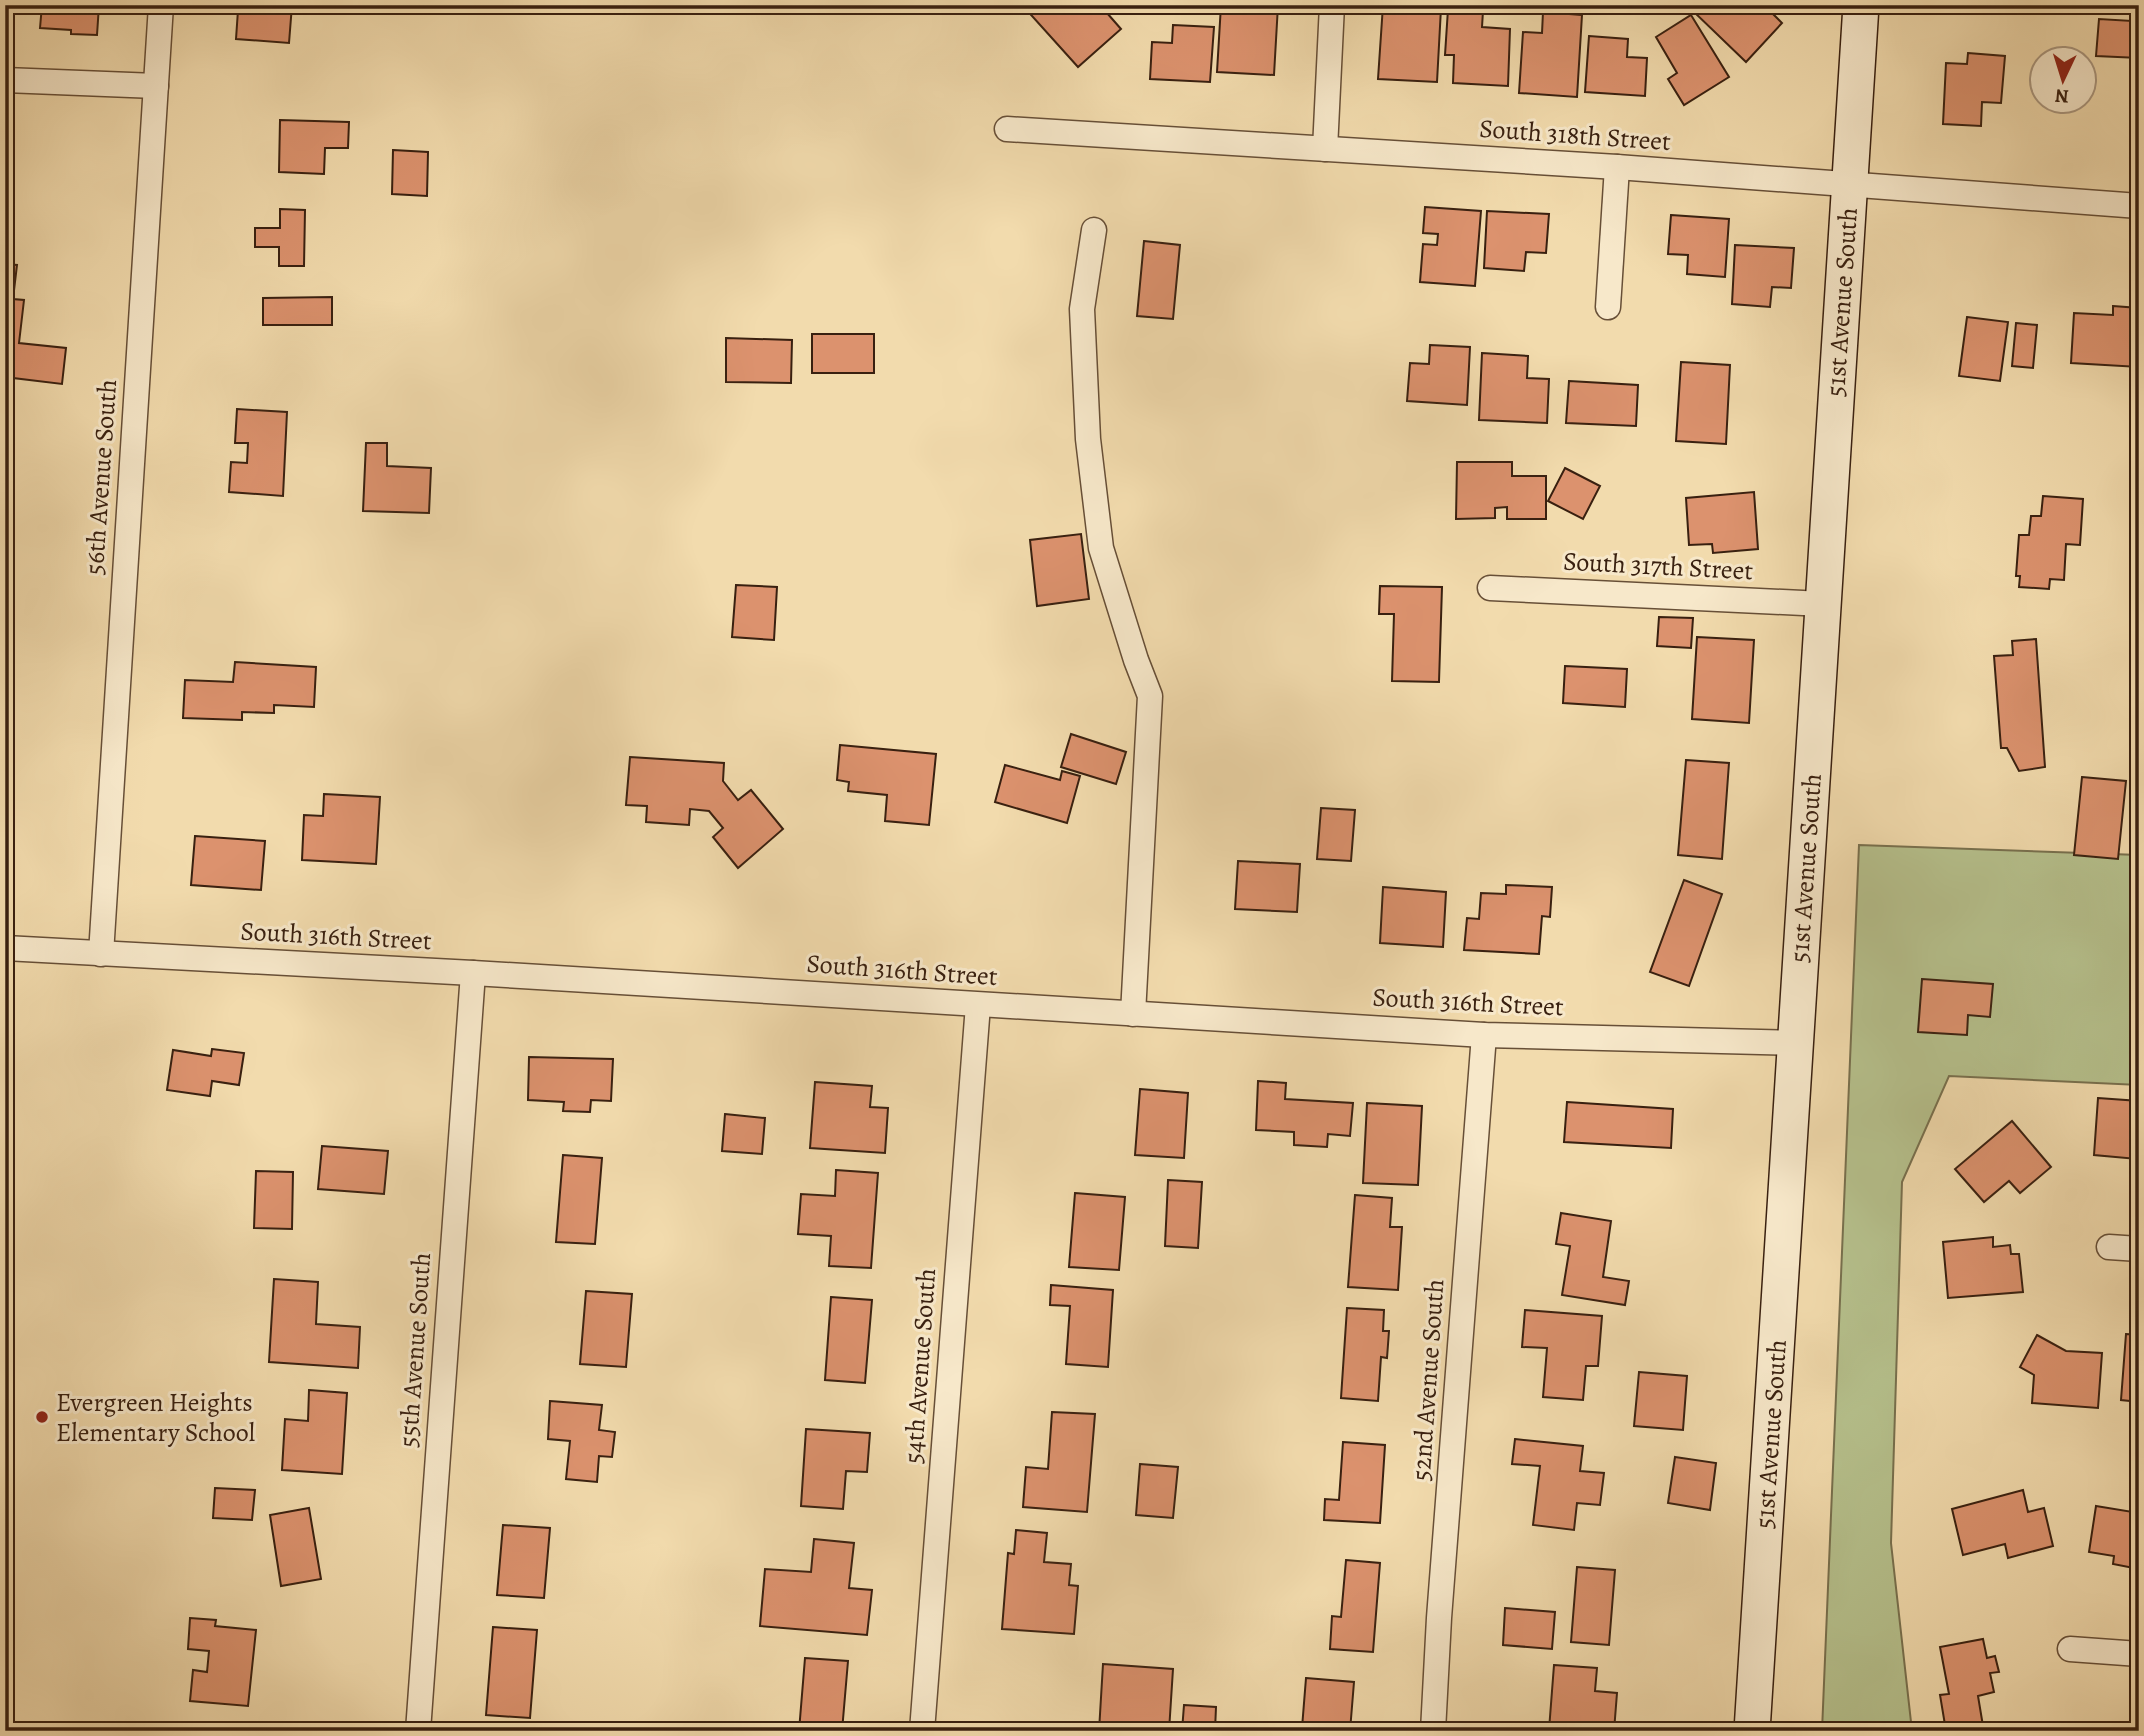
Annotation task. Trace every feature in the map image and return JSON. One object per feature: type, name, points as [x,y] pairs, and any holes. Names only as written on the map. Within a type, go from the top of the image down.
[{"type":"main road","name":"51st Avenue South","points":[[1752,1731],[1861,5]]},
{"type":"street","name":"56th Avenue South","points":[[101,954],[161,5]]},
{"type":"street","points":[[1325,149],[1332,5]]},
{"type":"street","points":[[5,80],[156,86]]},
{"type":"street","name":"South 318th Street","points":[[1007,129],[1617,167],[2139,206]]},
{"type":"street","points":[[1608,307],[1617,167]]},
{"type":"street","points":[[1094,230],[1082,309],[1088,439],[1101,548],[1150,696],[1133,1014]]},
{"type":"street","name":"South 317th Street","points":[[1490,588],[1823,604]]},
{"type":"street","name":"South 316th Street","points":[[5,948],[472,973],[1484,1035],[1796,1043]]},
{"type":"street","name":"55th Avenue South","points":[[418,1731],[472,973]]},
{"type":"street","name":"54th Avenue South","points":[[922,1731],[978,1005]]},
{"type":"street","name":"52nd Avenue South","points":[[1433,1731],[1441,1591],[1484,1035]]},
{"type":"street","points":[[2109,1248],[2139,1250]]},
{"type":"street","points":[[2070,1649],[2139,1654]]},
{"type":"green space","points":[[1859,845],[2139,855],[2139,1085],[1949,1076],[1902,1182],[1891,1543],[1912,1731],[1822,1731]]},
{"type":"building","points":[[42,5],[99,5],[97,35],[71,34],[71,30],[40,28]]},
{"type":"building","points":[[244,5],[292,5],[289,43],[236,39],[238,10],[243,10]]},
{"type":"building","points":[[1100,5],[1121,29],[1078,67],[1023,6]]},
{"type":"building","points":[[1221,5],[1278,5],[1274,75],[1217,72]]},
{"type":"building","points":[[1383,5],[1441,8],[1437,82],[1378,79]]},
{"type":"building","points":[[1700,5],[1745,5],[1752,12],[1758,5],[1764,5],[1782,23],[1746,62],[1694,12]]},
{"type":"building","points":[[2036,5],[2036,11],[1984,7]]},
{"type":"building","points":[[2133,5],[2139,5],[2139,58],[2098,56],[2099,19],[2132,21]]},
{"type":"building","points":[[1448,9],[1483,11],[1482,27],[1510,29],[1508,86],[1453,83],[1454,55],[1445,55]]},
{"type":"building","points":[[1543,12],[1582,15],[1577,97],[1519,93],[1523,32],[1542,33]]},
{"type":"building","points":[[1691,15],[1729,77],[1684,105],[1668,79],[1677,73],[1656,37]]},
{"type":"building","points":[[1173,25],[1214,27],[1210,82],[1150,79],[1152,42],[1172,43]]},
{"type":"building","points":[[1589,36],[1628,39],[1627,57],[1647,58],[1645,96],[1585,92]]},
{"type":"building","points":[[1968,53],[2005,56],[2001,103],[1982,102],[1981,126],[1943,124],[1946,63],[1967,64]]},
{"type":"building","points":[[280,120],[349,122],[348,148],[325,148],[324,174],[279,172]]},
{"type":"building","points":[[393,150],[428,152],[427,196],[392,194]]},
{"type":"building","points":[[1425,207],[1481,211],[1475,286],[1420,282],[1423,244],[1437,245],[1438,234],[1423,233]]},
{"type":"building","points":[[280,209],[305,210],[304,266],[279,266],[279,247],[255,247],[255,228],[280,228]]},
{"type":"building","points":[[1487,211],[1549,214],[1546,253],[1526,252],[1524,271],[1484,268]]},
{"type":"building","points":[[1671,215],[1729,219],[1725,277],[1687,274],[1688,255],[1668,254]]},
{"type":"building","points":[[1144,241],[1180,245],[1173,319],[1137,316]]},
{"type":"building","points":[[1735,245],[1794,248],[1791,288],[1772,287],[1770,307],[1732,304]]},
{"type":"building","points":[[5,264],[17,265],[13,299],[24,300],[19,343],[66,348],[62,384],[5,377]]},
{"type":"building","points":[[332,297],[332,325],[263,325],[263,298]]},
{"type":"building","points":[[2113,306],[2139,308],[2139,367],[2071,363],[2074,313],[2113,315]]},
{"type":"building","points":[[1967,317],[2008,322],[2000,381],[1959,376]]},
{"type":"building","points":[[2016,323],[2037,325],[2033,368],[2012,366]]},
{"type":"building","points":[[812,334],[874,334],[874,373],[812,373]]},
{"type":"building","points":[[726,338],[792,340],[791,383],[726,382]]},
{"type":"building","points":[[1430,345],[1470,347],[1467,405],[1407,401],[1410,363],[1429,364]]},
{"type":"building","points":[[1482,353],[1528,356],[1527,378],[1549,379],[1547,423],[1479,420]]},
{"type":"building","points":[[1681,362],[1730,365],[1726,444],[1676,441]]},
{"type":"building","points":[[1569,381],[1638,385],[1636,426],[1566,423]]},
{"type":"building","points":[[2135,408],[2139,408],[2139,459],[2132,458]]},
{"type":"building","points":[[237,409],[287,412],[283,496],[229,492],[231,462],[247,463],[248,443],[235,443]]},
{"type":"building","points":[[366,443],[387,443],[387,466],[431,468],[429,513],[363,511]]},
{"type":"building","points":[[1457,462],[1512,462],[1512,476],[1546,476],[1546,519],[1507,519],[1507,507],[1495,508],[1495,518],[1456,519]]},
{"type":"building","points":[[1565,468],[1600,486],[1583,519],[1548,501]]},
{"type":"building","points":[[1754,492],[1758,549],[1713,553],[1712,544],[1689,545],[1686,498]]},
{"type":"building","points":[[2043,496],[2083,499],[2080,545],[2066,544],[2064,580],[2050,579],[2049,589],[2019,587],[2020,576],[2016,576],[2019,535],[2029,535],[2031,516],[2041,516]]},
{"type":"building","points":[[1081,534],[1089,599],[1037,606],[1030,540]]},
{"type":"building","points":[[736,585],[777,587],[774,640],[732,637]]},
{"type":"building","points":[[1380,586],[1442,587],[1439,682],[1392,681],[1394,614],[1379,614]]},
{"type":"building","points":[[1659,617],[1693,618],[1691,648],[1657,646]]},
{"type":"building","points":[[1697,637],[1754,640],[1749,723],[1692,719]]},
{"type":"building","points":[[2036,639],[2045,767],[2019,771],[2007,748],[2001,748],[1994,656],[2013,655],[2012,641]]},
{"type":"building","points":[[235,662],[316,667],[314,707],[274,705],[274,713],[242,712],[242,720],[183,718],[185,680],[233,682]]},
{"type":"building","points":[[1565,666],[1627,669],[1625,707],[1563,703]]},
{"type":"building","points":[[1071,734],[1126,752],[1116,784],[1061,767]]},
{"type":"building","points":[[840,745],[936,754],[929,825],[885,821],[887,795],[848,791],[849,782],[837,780]]},
{"type":"building","points":[[630,757],[724,763],[723,781],[738,800],[751,790],[783,829],[738,868],[713,837],[723,828],[709,811],[690,809],[689,825],[646,822],[647,806],[626,805]]},
{"type":"building","points":[[1686,760],[1729,763],[1722,859],[1678,855]]},
{"type":"building","points":[[1005,765],[1060,780],[1062,771],[1080,776],[1067,823],[995,802]]},
{"type":"building","points":[[2082,777],[2126,781],[2118,859],[2074,855]]},
{"type":"building","points":[[324,794],[380,797],[376,864],[302,860],[304,815],[323,816]]},
{"type":"building","points":[[1321,808],[1355,810],[1351,861],[1317,859]]},
{"type":"building","points":[[195,836],[265,841],[261,890],[191,885]]},
{"type":"building","points":[[1238,861],[1300,864],[1297,912],[1235,909]]},
{"type":"building","points":[[1684,880],[1722,894],[1689,986],[1650,972]]},
{"type":"building","points":[[1506,885],[1552,887],[1550,917],[1542,916],[1539,954],[1464,950],[1467,918],[1479,919],[1481,893],[1506,894]]},
{"type":"building","points":[[1383,887],[1446,892],[1443,947],[1380,943]]},
{"type":"building","points":[[1922,979],[1993,984],[1990,1017],[1968,1015],[1967,1035],[1918,1032]]},
{"type":"building","points":[[212,1049],[244,1053],[239,1085],[212,1081],[210,1096],[167,1090],[173,1050],[211,1056]]},
{"type":"building","points":[[529,1057],[613,1059],[611,1101],[591,1100],[590,1112],[563,1111],[564,1102],[528,1100]]},
{"type":"building","points":[[1258,1081],[1286,1083],[1285,1099],[1353,1103],[1350,1136],[1328,1134],[1327,1147],[1294,1145],[1294,1132],[1256,1130]]},
{"type":"building","points":[[815,1082],[872,1086],[870,1107],[888,1108],[885,1153],[810,1148]]},
{"type":"building","points":[[1140,1089],[1188,1093],[1184,1158],[1135,1155]]},
{"type":"building","points":[[2098,1098],[2139,1101],[2137,1159],[2094,1155]]},
{"type":"building","points":[[1567,1102],[1673,1109],[1671,1148],[1564,1142]]},
{"type":"building","points":[[1367,1103],[1422,1106],[1418,1185],[1363,1183]]},
{"type":"building","points":[[725,1114],[765,1118],[762,1154],[722,1151]]},
{"type":"building","points":[[2012,1121],[2051,1167],[2020,1193],[2009,1181],[1984,1202],[1955,1169]]},
{"type":"building","points":[[322,1146],[388,1151],[384,1194],[318,1189]]},
{"type":"building","points":[[563,1155],[602,1158],[595,1244],[556,1242]]},
{"type":"building","points":[[836,1170],[878,1173],[871,1268],[829,1266],[831,1236],[798,1234],[801,1194],[835,1196]]},
{"type":"building","points":[[256,1171],[293,1172],[292,1229],[254,1228]]},
{"type":"building","points":[[1168,1180],[1202,1182],[1198,1248],[1165,1246]]},
{"type":"building","points":[[1075,1193],[1125,1197],[1119,1270],[1069,1267]]},
{"type":"building","points":[[1355,1195],[1392,1198],[1390,1227],[1402,1227],[1398,1290],[1348,1287]]},
{"type":"building","points":[[1561,1213],[1611,1221],[1603,1277],[1629,1281],[1625,1305],[1562,1295],[1570,1246],[1556,1244]]},
{"type":"building","points":[[1993,1237],[1993,1247],[2010,1245],[2011,1254],[2019,1254],[2023,1292],[1948,1298],[1943,1242]]},
{"type":"building","points":[[274,1279],[318,1282],[316,1324],[360,1327],[358,1368],[269,1362]]},
{"type":"building","points":[[1051,1285],[1113,1290],[1108,1367],[1066,1364],[1070,1306],[1050,1305]]},
{"type":"building","points":[[586,1291],[632,1294],[626,1367],[580,1364]]},
{"type":"building","points":[[831,1297],[872,1300],[865,1383],[825,1380]]},
{"type":"building","points":[[1347,1308],[1384,1310],[1383,1331],[1389,1331],[1387,1358],[1381,1357],[1378,1401],[1341,1398]]},
{"type":"building","points":[[1525,1310],[1602,1316],[1598,1366],[1586,1366],[1583,1400],[1543,1397],[1547,1348],[1522,1347]]},
{"type":"building","points":[[2126,1334],[2139,1335],[2139,1402],[2121,1400]]},
{"type":"building","points":[[2037,1335],[2066,1351],[2102,1353],[2098,1408],[2032,1403],[2034,1375],[2020,1367]]},
{"type":"building","points":[[1639,1372],[1687,1376],[1683,1430],[1634,1426]]},
{"type":"building","points":[[309,1390],[347,1393],[342,1474],[282,1470],[285,1419],[308,1421]]},
{"type":"building","points":[[550,1401],[602,1405],[599,1430],[615,1432],[612,1457],[599,1456],[597,1482],[566,1479],[570,1441],[548,1439]]},
{"type":"building","points":[[1052,1412],[1095,1414],[1087,1512],[1023,1507],[1026,1467],[1048,1469]]},
{"type":"building","points":[[806,1429],[870,1433],[867,1472],[846,1471],[843,1509],[801,1506]]},
{"type":"building","points":[[1515,1439],[1583,1446],[1580,1471],[1604,1473],[1600,1505],[1577,1503],[1574,1530],[1533,1525],[1540,1466],[1512,1464]]},
{"type":"building","points":[[1343,1442],[1385,1445],[1380,1523],[1324,1520],[1325,1499],[1339,1500]]},
{"type":"building","points":[[1675,1457],[1716,1463],[1710,1510],[1668,1503]]},
{"type":"building","points":[[1140,1464],[1178,1467],[1173,1518],[1136,1515]]},
{"type":"building","points":[[215,1488],[255,1490],[252,1520],[213,1518]]},
{"type":"building","points":[[2023,1490],[2028,1512],[2044,1508],[2053,1546],[2008,1558],[2005,1544],[1963,1555],[1952,1509]]},
{"type":"building","points":[[2096,1506],[2139,1513],[2139,1569],[2113,1564],[2114,1556],[2089,1552]]},
{"type":"building","points":[[309,1508],[321,1579],[281,1586],[270,1515]]},
{"type":"building","points":[[503,1525],[550,1528],[544,1598],[497,1595]]},
{"type":"building","points":[[1016,1530],[1047,1533],[1044,1562],[1071,1564],[1069,1585],[1078,1586],[1074,1634],[1002,1629],[1008,1553],[1014,1554]]},
{"type":"building","points":[[814,1539],[854,1543],[849,1588],[872,1590],[867,1635],[760,1626],[765,1569],[811,1572]]},
{"type":"building","points":[[1346,1560],[1380,1563],[1373,1652],[1330,1649],[1332,1616],[1341,1617]]},
{"type":"building","points":[[1577,1567],[1615,1570],[1609,1645],[1571,1642]]},
{"type":"building","points":[[1505,1608],[1555,1612],[1552,1649],[1503,1645]]},
{"type":"building","points":[[190,1618],[216,1620],[215,1626],[256,1630],[248,1706],[190,1701],[193,1670],[207,1672],[209,1651],[188,1649]]},
{"type":"building","points":[[493,1627],[537,1630],[530,1718],[486,1715]]},
{"type":"building","points":[[1983,1639],[1987,1658],[1995,1656],[1999,1672],[1990,1673],[1994,1692],[1978,1696],[1983,1726],[1946,1731],[1940,1695],[1949,1694],[1940,1647]]},
{"type":"building","points":[[805,1658],[848,1661],[842,1731],[799,1731]]},
{"type":"building","points":[[1103,1664],[1173,1669],[1169,1731],[1099,1731]]},
{"type":"building","points":[[1554,1665],[1597,1668],[1595,1691],[1617,1693],[1614,1731],[1549,1730]]},
{"type":"building","points":[[1306,1678],[1354,1682],[1350,1731],[1302,1728]]},
{"type":"building","points":[[1184,1705],[1216,1707],[1215,1731],[1182,1731]]},
{"type":"place","name":"Evergreen Heights Elementary School","points":[[42,1417]]}]
